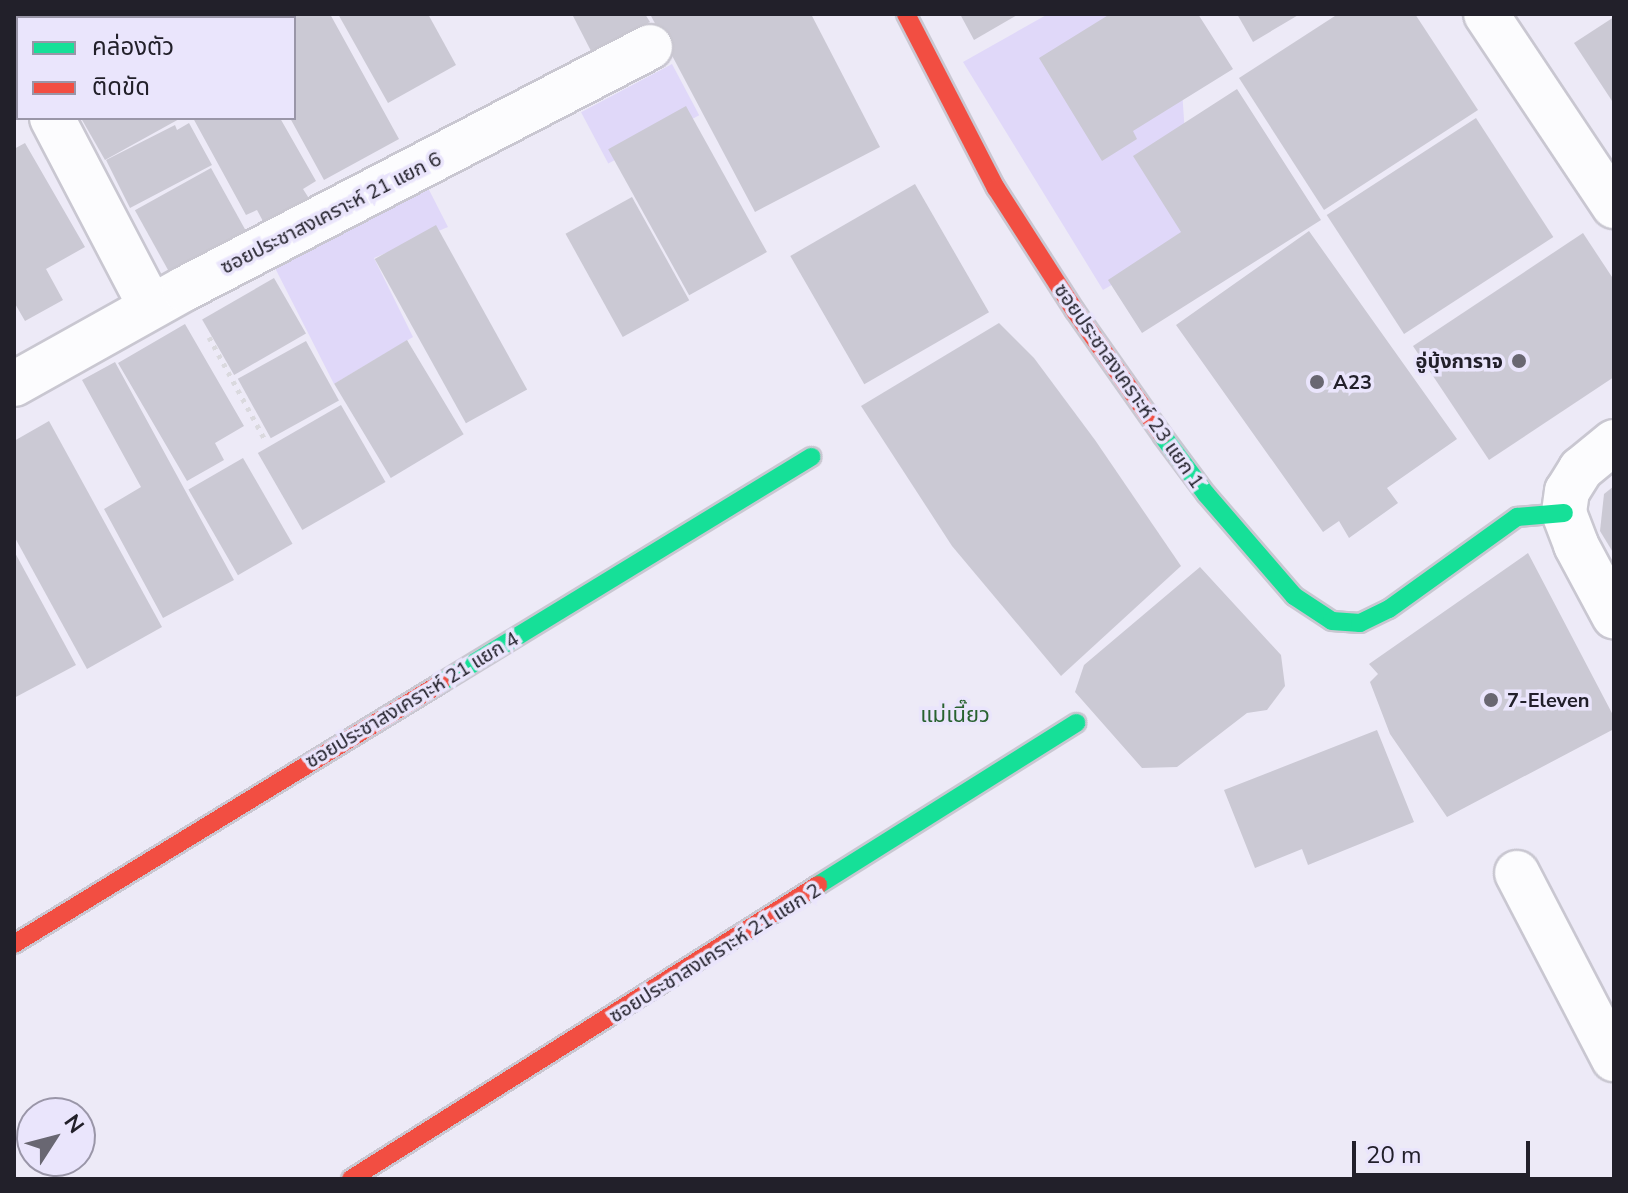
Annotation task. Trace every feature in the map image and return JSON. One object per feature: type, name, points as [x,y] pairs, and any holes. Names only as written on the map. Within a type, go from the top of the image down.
[{"type":"street","name":"ซอยประชาสงเคราะห์ 23 แยก 1","points":[[906,14],[996,188],[1075,311],[1133,397],[1206,494],[1294,596],[1332,621],[1360,623],[1389,609],[1494,530],[1517,517],[1564,513]]},
{"type":"street","points":[[1486,14],[1614,206]]},
{"type":"street","name":"ซอยประชาสงเคราะห์ 21 แยก 6","points":[[14,384],[167,298],[650,47]]},
{"type":"street","points":[[53,120],[167,298]]},
{"type":"street","points":[[1614,442],[1581,469],[1567,491],[1564,513],[1576,545],[1614,616]]},
{"type":"street","name":"ซอยประชาสงเคราะห์ 21 แยก 4","points":[[14,944],[811,457]]},
{"type":"street","name":"ซอยประชาสงเคราะห์ 21 แยก 2","points":[[351,1179],[1076,723]]},
{"type":"street","points":[[1517,873],[1614,1059]]},
{"type":"path","points":[[167,298],[264,438]]},
{"type":"shaded area","points":[[1048,14],[1193,14],[1181,75],[1192,238],[1103,290],[963,62]]},
{"type":"shaded area","points":[[672,64],[699,115],[608,164],[581,112]]},
{"type":"shaded area","points":[[425,182],[448,227],[374,258],[413,337],[334,384],[274,266]]},
{"type":"building","points":[[34,14],[104,14],[104,16]]},
{"type":"building","points":[[139,14],[222,14],[222,16]]},
{"type":"building","points":[[330,14],[399,139],[324,180],[291,120],[296,120],[296,16],[234,16]]},
{"type":"building","points":[[338,14],[428,14],[456,65],[388,103]]},
{"type":"building","points":[[572,14],[645,14],[650,22],[591,51]]},
{"type":"building","points":[[650,14],[811,14],[880,147],[755,212]]},
{"type":"building","points":[[960,14],[1019,14],[974,40]]},
{"type":"building","points":[[1110,14],[1198,14],[1233,69],[1133,131],[1137,139],[1102,161],[1039,58]]},
{"type":"building","points":[[1237,14],[1300,14],[1253,42]]},
{"type":"building","points":[[1338,14],[1415,14],[1478,110],[1324,210],[1239,78]]},
{"type":"building","points":[[1614,17],[1614,104],[1574,43]]},
{"type":"building","points":[[1237,89],[1321,220],[1142,333],[1108,280],[1181,232],[1133,156]]},
{"type":"building","points":[[686,106],[767,252],[689,295],[608,149]]},
{"type":"building","points":[[1476,118],[1553,237],[1404,334],[1327,215]]},
{"type":"building","points":[[82,120],[177,120],[105,160]]},
{"type":"building","points":[[194,120],[281,120],[316,181],[303,189],[310,200],[265,225],[257,210],[246,215]]},
{"type":"building","points":[[189,123],[212,165],[130,208],[106,160],[175,125],[177,130]]},
{"type":"building","points":[[25,143],[85,247],[46,269],[63,300],[25,321],[14,302],[14,149]]},
{"type":"building","points":[[211,168],[248,235],[172,278],[135,210]]},
{"type":"building","points":[[915,184],[989,312],[864,384],[790,256]]},
{"type":"building","points":[[632,197],[689,300],[623,337],[566,234]]},
{"type":"building","points":[[436,225],[527,389],[466,423],[375,259]]},
{"type":"building","name":"A23","points":[[1309,231],[1457,439],[1387,488],[1398,503],[1349,538],[1339,521],[1323,532],[1176,325]]},
{"type":"building","name":"อู่บุ้งการาจ","points":[[1583,233],[1614,280],[1614,377],[1489,460],[1413,346]]},
{"type":"building","points":[[274,278],[306,333],[234,375],[202,320]]},
{"type":"building","points":[[999,323],[1034,358],[1095,440],[1181,566],[1061,676],[952,546],[861,406]]},
{"type":"building","points":[[185,324],[244,426],[215,443],[224,460],[187,481],[118,363]]},
{"type":"building","points":[[407,340],[464,434],[391,478],[334,384]]},
{"type":"building","points":[[306,341],[339,400],[271,438],[238,379]]},
{"type":"building","points":[[115,362],[234,580],[163,618],[104,509],[141,487],[82,380]]},
{"type":"building","points":[[341,405],[386,482],[302,530],[258,453]]},
{"type":"building","points":[[49,421],[162,627],[87,669],[14,536],[14,441]]},
{"type":"building","points":[[243,458],[292,544],[238,575],[188,490]]},
{"type":"building","points":[[1614,486],[1614,554],[1600,531],[1604,494]]},
{"type":"building","points":[[14,551],[76,665],[14,698]]},
{"type":"building","name":"7-Eleven","points":[[1528,553],[1614,717],[1614,729],[1447,817],[1390,734],[1370,682],[1378,674],[1369,664]]},
{"type":"building","points":[[1200,567],[1281,655],[1285,686],[1267,710],[1247,713],[1177,767],[1142,768],[1075,692],[1084,665]]},
{"type":"building","points":[[1377,730],[1414,822],[1308,865],[1302,849],[1255,868],[1224,790]]},
{"type":"traffic: fast","points":[[1162,435],[1206,494],[1294,596],[1332,621],[1360,623],[1389,609],[1517,517],[1564,513]]},
{"type":"traffic: fast","points":[[441,683],[811,457]]},
{"type":"traffic: fast","points":[[818,885],[1076,723]]},
{"type":"traffic: jam","points":[[906,14],[996,188],[1075,311],[1162,435]]},
{"type":"traffic: jam","points":[[14,944],[441,683]]},
{"type":"traffic: jam","points":[[351,1179],[818,885]]},
{"type":"place","name":"อู่บุ้งการาจ","points":[[1519,361]]},
{"type":"place","name":"A23","points":[[1317,382]]},
{"type":"place","name":"7-Eleven","points":[[1491,700]]},
{"type":"district","name":"แม่เนี๊ยว","points":[[955,716]]}]
